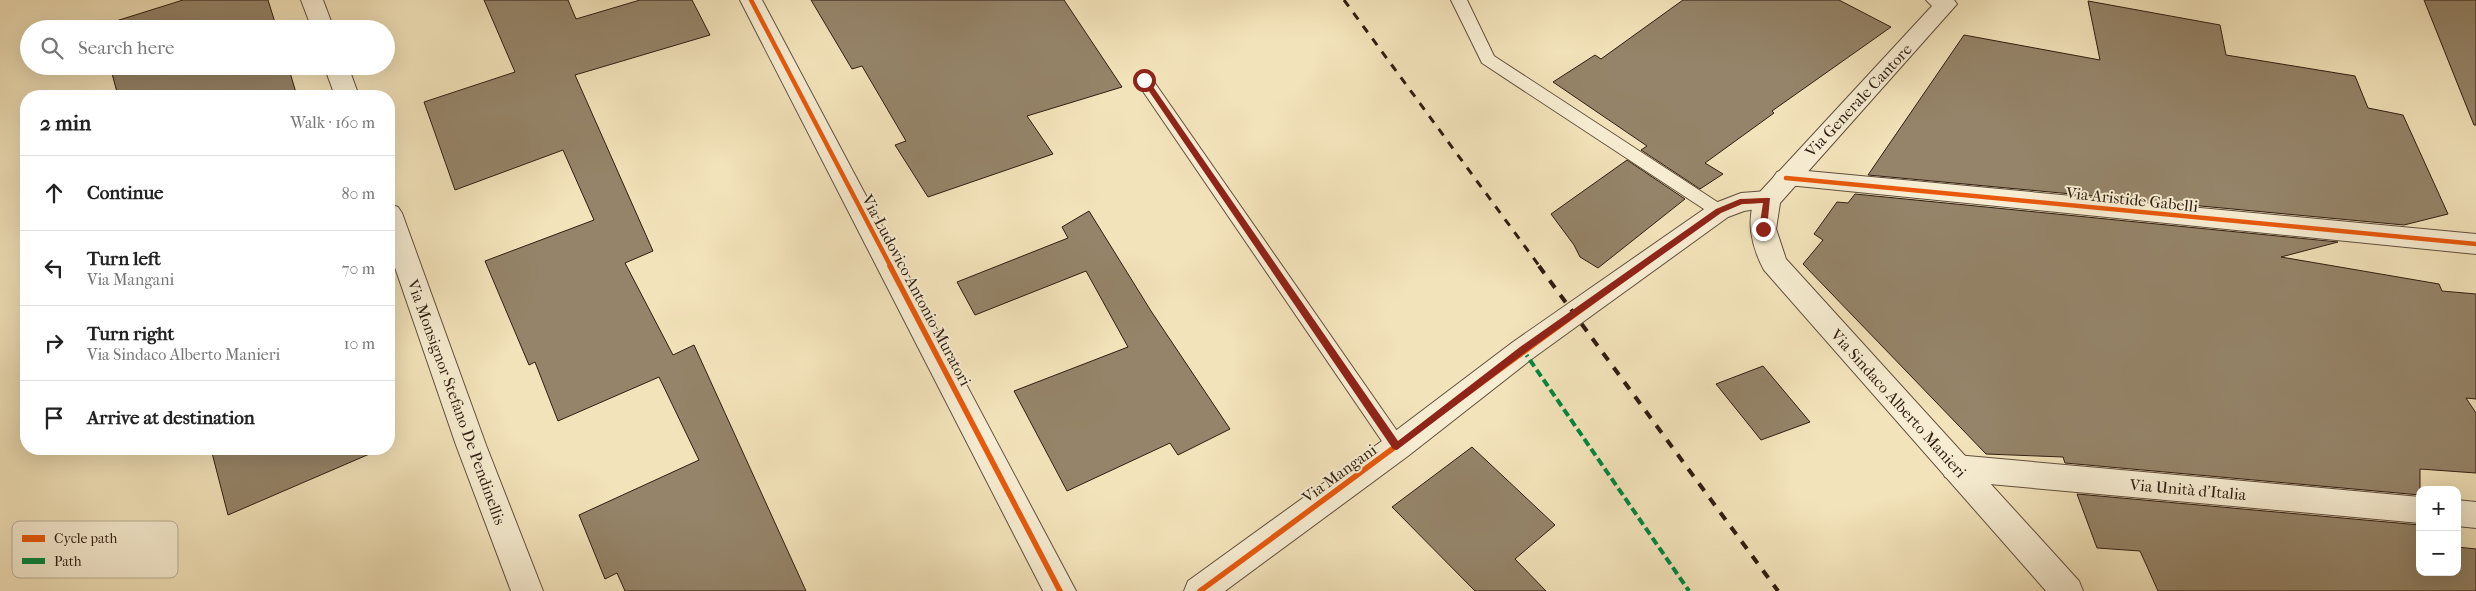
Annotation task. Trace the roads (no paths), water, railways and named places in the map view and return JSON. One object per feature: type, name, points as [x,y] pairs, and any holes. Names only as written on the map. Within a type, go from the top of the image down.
[{"type":"street","points":[[312,0],[320,20]]},
{"type":"street","name":"Via Ludovico Antonio Muratori","points":[[751,0],[1060,591]]},
{"type":"street","name":"Via Generale Cantore","points":[[1767,200],[1944,1]]},
{"type":"street","points":[[339,75],[345,90]]},
{"type":"street","name":"Via Aristide Gabelli","points":[[1786,178],[2476,244]]},
{"type":"street","name":"Via Mangani","points":[[1200,591],[1397,447],[1523,350],[1718,211],[1740,202],[1767,200]]},
{"type":"street","name":"Via Sindaco Alberto Manieri","points":[[1767,200],[1763,229],[1774,262],[2067,591]]},
{"type":"street","name":"Via Monsignor Stefano De Pendinellis","points":[[395,230],[471,445],[527,591]]},
{"type":"street","name":"Via Unità d'Italia","points":[[1956,468],[2416,510]]},
{"type":"street","points":[[2461,513],[2476,515]]},
{"type":"lane","points":[[1459,0],[1488,59],[1718,211]]},
{"type":"lane","points":[[1144,80],[1397,447]]},
{"type":"railway","points":[[1344,0],[1540,267]]},
{"type":"railway","points":[[1539,266],[1778,591]]}]
